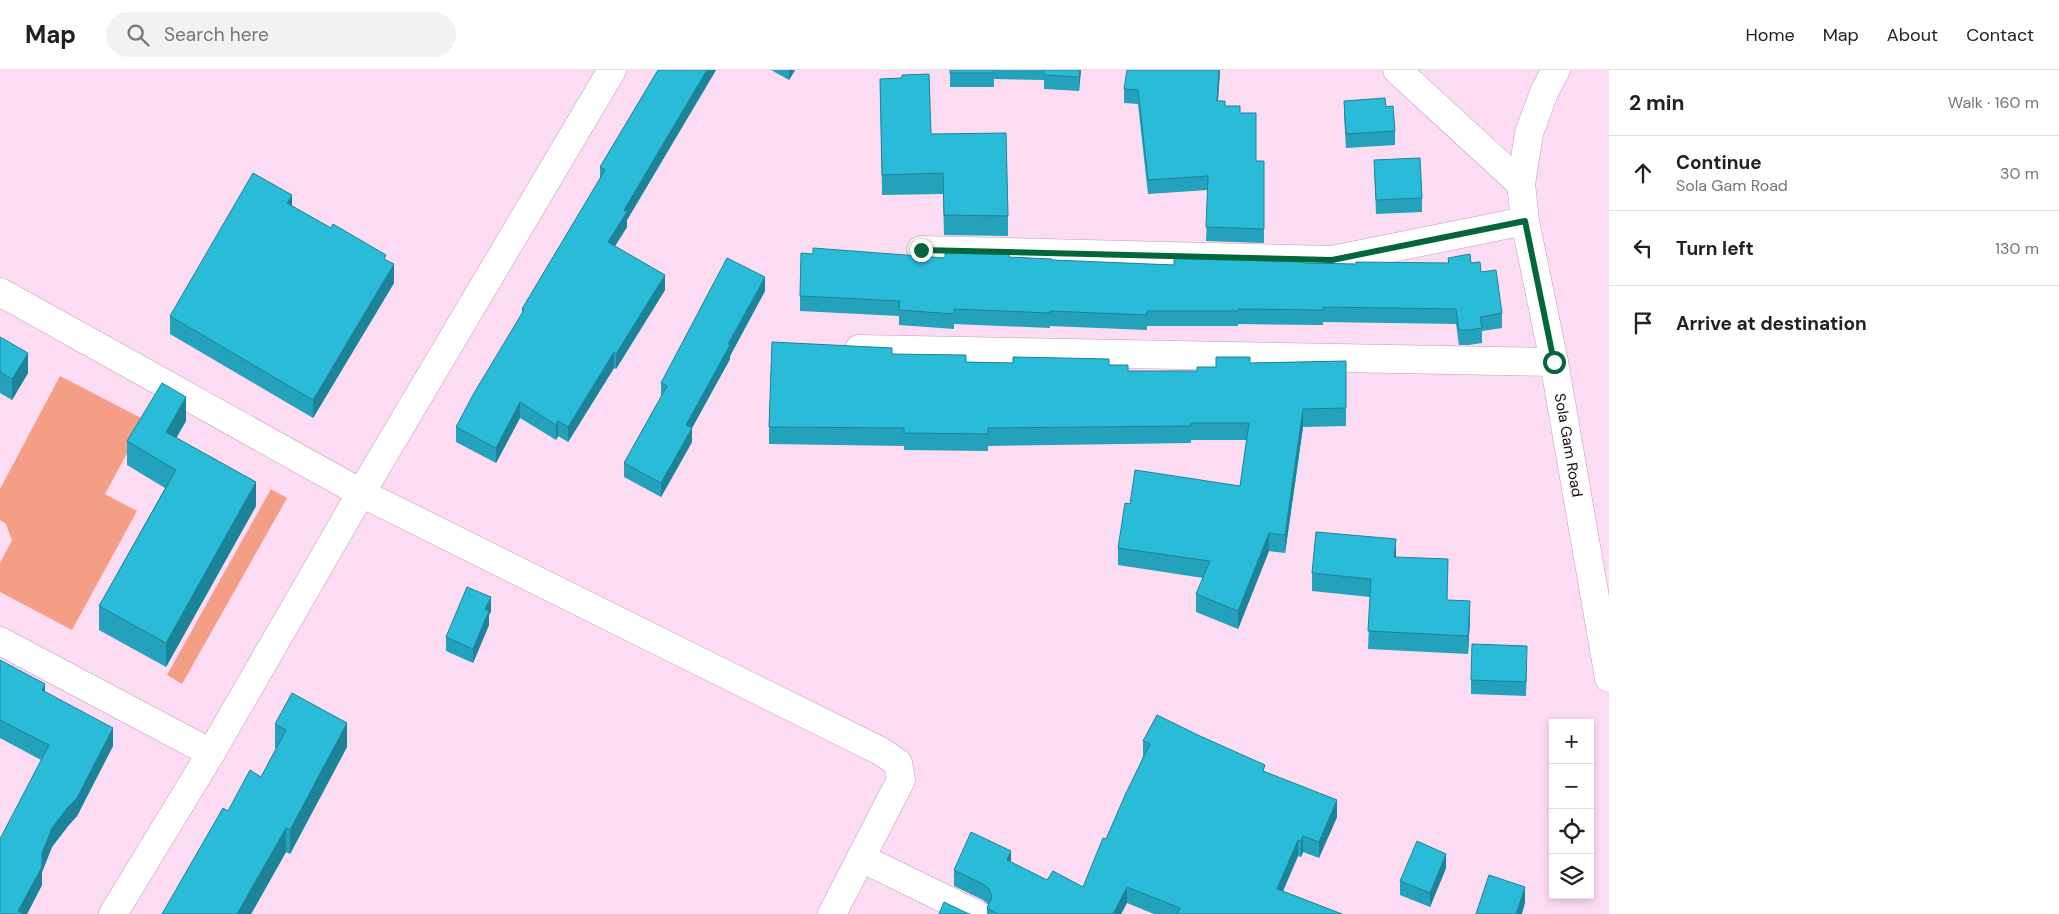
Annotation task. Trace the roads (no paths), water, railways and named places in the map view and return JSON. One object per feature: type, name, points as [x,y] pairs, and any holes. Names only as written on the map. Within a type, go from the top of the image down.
[{"type":"street","points":[[112,914],[211,753],[361,493],[612,70]]},
{"type":"street","points":[[1397,70],[1521,184]]},
{"type":"street","name":"Sola Gam Road","points":[[1556,70],[1545,90],[1529,133],[1521,184],[1525,221],[1554,362],[1609,678]]},
{"type":"street","points":[[921,250],[1332,260],[1525,221]]},
{"type":"street","points":[[0,292],[361,493],[882,752],[898,763],[901,780],[832,914]]},
{"type":"street","points":[[859,349],[1554,362]]},
{"type":"street","points":[[0,641],[211,753]]},
{"type":"street","points":[[861,858],[976,914]]}]
